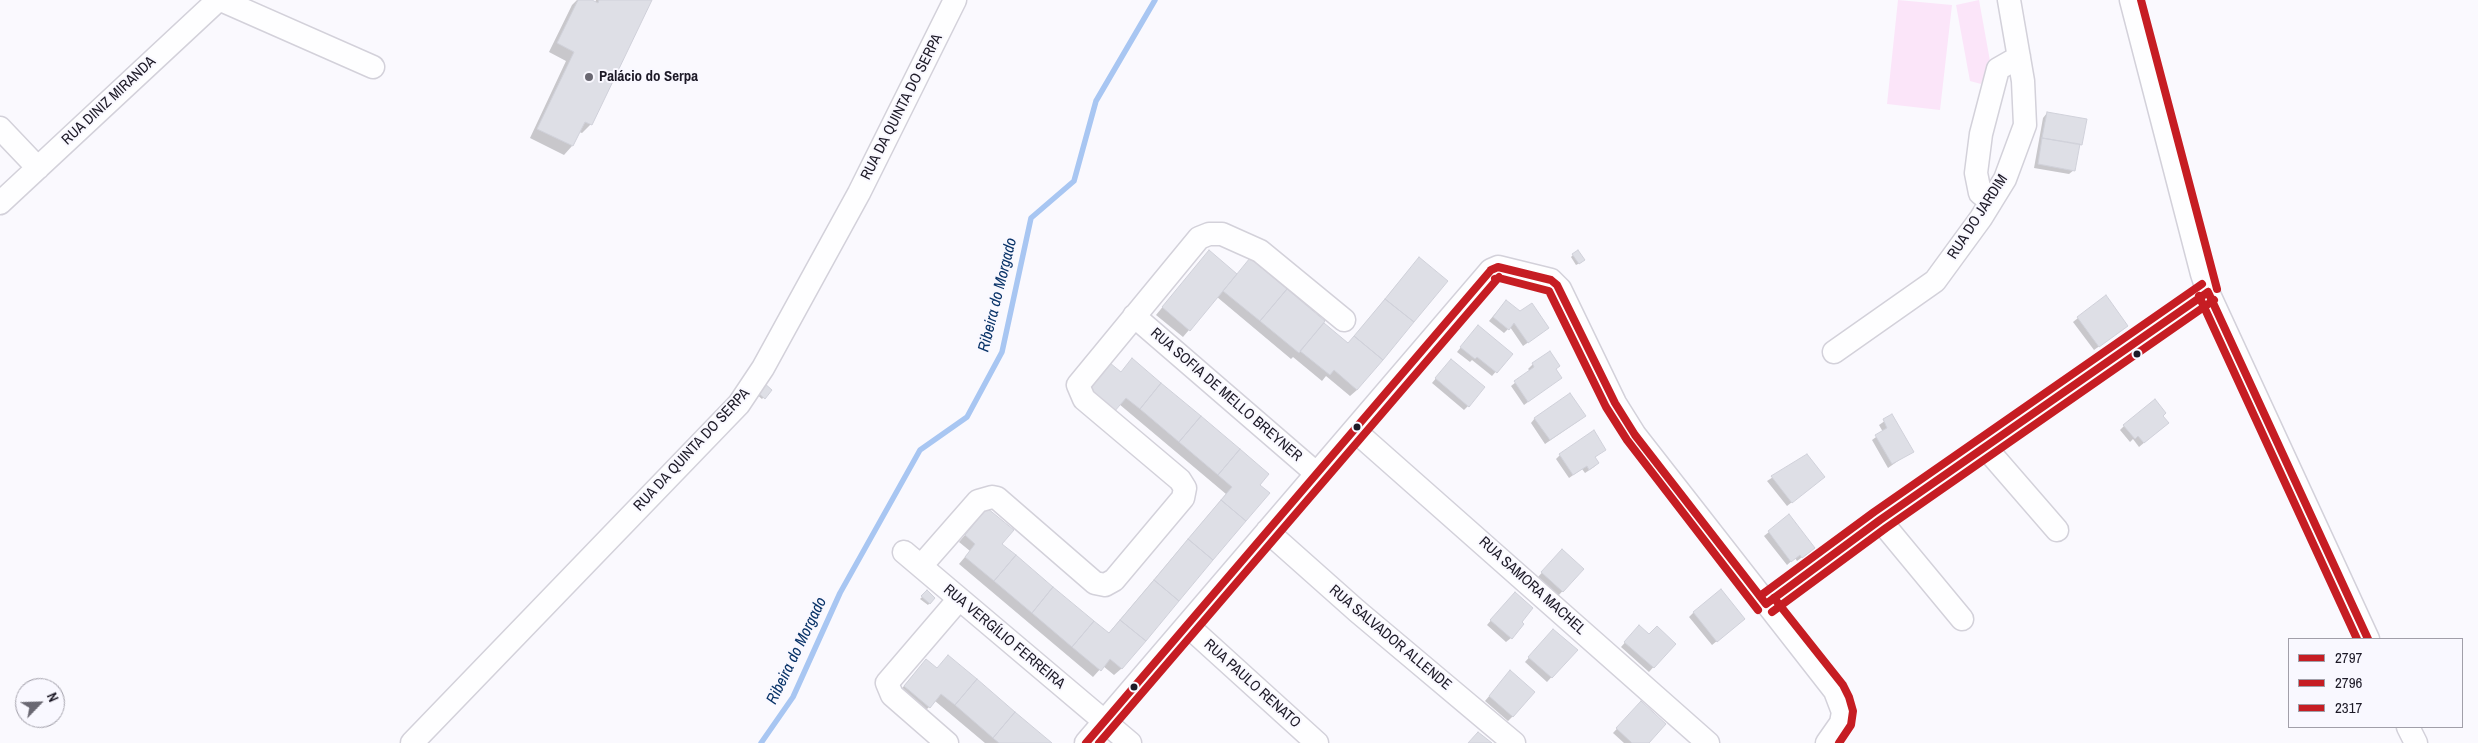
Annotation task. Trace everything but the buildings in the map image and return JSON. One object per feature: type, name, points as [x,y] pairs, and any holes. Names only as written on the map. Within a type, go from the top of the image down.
[{"type":"street","name":"RUA DINIZ MIRANDA","points":[[0,202],[219,0],[373,68]]},
{"type":"street","name":"RUA DA QUINTA DO SERPA","points":[[412,743],[739,404],[763,368],[859,193],[955,0]]},
{"type":"street","name":"RUA DO JARDIM","points":[[1834,352],[1935,281],[2005,179],[2025,125],[2023,81],[2009,0]]},
{"type":"street","points":[[2131,0],[2208,292],[2368,638]]},
{"type":"street","points":[[1991,202],[1980,193],[1976,174],[1981,134],[1998,69],[2019,57]]},
{"type":"street","points":[[0,128],[38,168]]},
{"type":"street","points":[[1134,316],[1199,238],[1215,233],[1242,242],[1260,251],[1344,320]]},
{"type":"street","points":[[1086,743],[1491,270],[1498,268],[1551,280],[1557,285],[1615,403],[1636,434],[1835,691],[1843,712],[1841,723],[1827,743]]},
{"type":"street","points":[[1766,604],[1880,520],[2208,292]]},
{"type":"street","name":"RUA SOFIA DE MELLO BREYNER","points":[[1134,316],[1317,474]]},
{"type":"street","name":"RUA VERGÍLIO FERREIRA","points":[[1130,743],[912,559],[978,501],[992,497],[997,498],[1095,583],[1105,585],[1114,580],[1185,494],[1185,488],[1180,480],[1084,399],[1078,390],[1079,381],[1134,316]]},
{"type":"street","name":"RUA SAMORA MACHEL","points":[[1354,430],[1708,743]]},
{"type":"street","points":[[1985,447],[2056,530]]},
{"type":"street","points":[[1880,520],[1962,619]]},
{"type":"street","name":"RUA SALVADOR ALLENDE","points":[[1267,531],[1357,611],[1514,743]]},
{"type":"street","points":[[947,743],[892,694],[887,683],[959,599]]},
{"type":"street","name":"RUA PAULO RENATO","points":[[1187,625],[1317,743]]},
{"type":"street","points":[[2408,728],[2416,743]]},
{"type":"shaded area","points":[[1898,0],[1952,5],[1940,110],[1887,104]]},
{"type":"shaded area","points":[[1979,0],[1990,61],[1981,84],[1970,81],[1956,5]]},
{"type":"waterway","name":"Ribeira do Morgado","points":[[761,743],[793,697],[840,593],[920,450],[967,417],[1002,352],[1031,218],[1074,181],[1096,101],[1155,0]]},
{"type":"transit line","name":"2317","points":[[2141,0],[2217,289]]},
{"type":"transit line","name":"2797","points":[[1491,270],[1498,267],[1551,280],[1557,285],[1615,403],[1635,435],[1766,604]]},
{"type":"transit line","name":"2797","points":[[1086,743],[1491,270]]},
{"type":"transit line","name":"2796","points":[[1099,743],[1499,277]]},
{"type":"transit line","name":"2796","points":[[1495,279],[1499,278],[1549,291],[1606,407],[1627,440],[1758,610]]},
{"type":"transit line","name":"2317","points":[[1760,596],[1874,512],[2202,284]]},
{"type":"transit line","name":"2797","points":[[2208,292],[2368,638]]},
{"type":"transit line","name":"2797","points":[[1766,604],[1880,520],[2208,292]]},
{"type":"transit line","name":"2796","points":[[2199,296],[2357,638]]},
{"type":"transit line","name":"2796","points":[[1772,612],[1886,528],[2214,300]]},
{"type":"transit line","name":"2317","points":[[1774,598],[1843,685],[1849,697],[1853,711],[1851,725],[1839,743]]},
{"type":"place","name":"Palácio do Serpa","points":[[589,77]]}]
